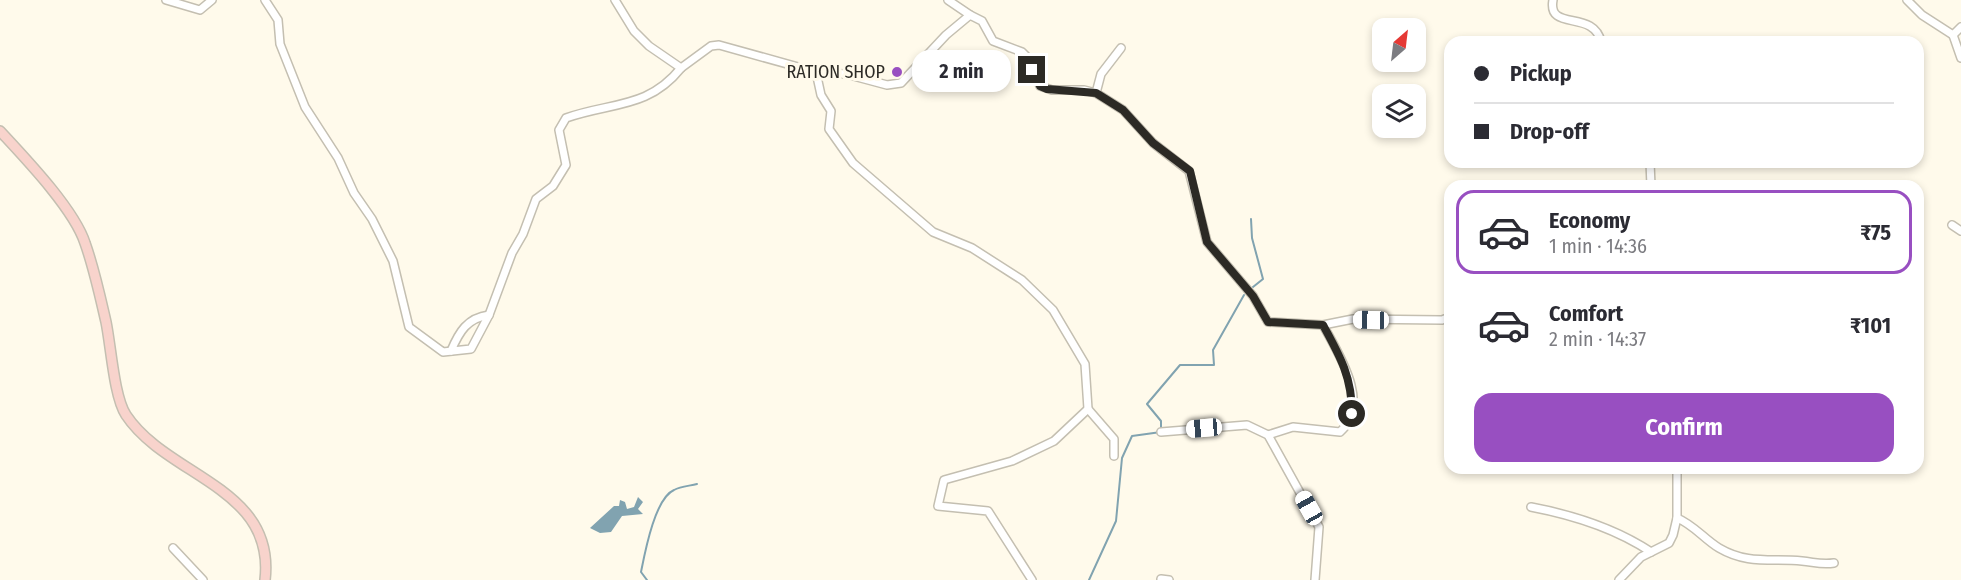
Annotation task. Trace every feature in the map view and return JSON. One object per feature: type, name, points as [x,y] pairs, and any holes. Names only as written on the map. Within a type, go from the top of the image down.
[{"type":"main road","points":[[1,136],[65,209],[85,242],[125,414],[149,440],[213,484],[245,511],[261,542],[266,558],[265,580]]},
{"type":"street","points":[[166,0],[200,10],[212,0]]},
{"type":"street","points":[[265,0],[278,20],[280,44],[305,107],[338,158],[354,194],[372,219],[393,261],[409,327],[443,352],[471,349],[489,315],[512,253],[523,234],[536,199],[553,186],[566,165],[559,130],[562,123],[573,116],[651,95],[664,87],[681,68],[711,46],[719,45],[816,72],[846,74],[887,85],[901,83],[946,34],[970,15]]},
{"type":"street","points":[[615,0],[634,31],[649,46],[681,68]]},
{"type":"street","points":[[948,0],[982,21],[993,41],[1022,52],[1028,58],[1040,86],[1052,90],[1084,90],[1096,93],[1123,110],[1153,143],[1190,171],[1207,242],[1253,296],[1268,322],[1323,325],[1353,320],[1444,319]]},
{"type":"street","points":[[1553,0],[1552,7],[1556,13],[1571,22],[1592,25],[1599,31],[1600,36]]},
{"type":"street","points":[[1906,0],[1922,15],[1953,35],[1961,58]]},
{"type":"street","points":[[1953,35],[1961,27]]},
{"type":"street","points":[[1096,93],[1101,74],[1120,48]]},
{"type":"street","points":[[816,72],[821,95],[831,111],[829,129],[853,163],[933,232],[972,248],[1022,280],[1053,310],[1085,364],[1088,410],[1114,439],[1114,456]]},
{"type":"street","points":[[1952,225],[1961,231]]},
{"type":"street","points":[[451,351],[464,325],[477,317],[489,315]]},
{"type":"street","points":[[1268,435],[1293,427],[1340,432],[1348,425],[1352,414],[1352,388],[1342,360],[1323,325]]},
{"type":"street","points":[[1032,580],[988,511],[938,506],[944,480],[1012,461],[1054,441],[1088,410]]},
{"type":"street","points":[[1161,432],[1247,425],[1268,435],[1319,527],[1315,580]]},
{"type":"street","points":[[1619,580],[1641,557],[1669,543],[1677,518],[1677,474]]},
{"type":"street","points":[[1531,507],[1603,527],[1631,539],[1651,552]]},
{"type":"street","points":[[1677,518],[1698,529],[1716,546],[1758,561],[1804,561],[1819,565],[1834,563]]},
{"type":"street","points":[[173,548],[203,580]]},
{"type":"water","points":[[638,497],[643,502],[638,509],[643,514],[622,516],[611,532],[600,533],[590,528],[614,506],[619,506],[620,500],[625,502],[627,509],[634,507]]},
{"type":"waterway","points":[[1251,219],[1252,238],[1263,279],[1253,287]]},
{"type":"waterway","points":[[1089,580],[1116,521],[1122,458],[1132,436],[1161,432],[1161,421],[1147,404],[1180,365],[1214,365],[1213,350],[1244,295]]},
{"type":"waterway","points":[[647,580],[641,572],[652,526],[661,503],[674,490],[697,484]]},
{"type":"place","name":"RATION SHOP","points":[[897,72]]},
{"type":"route","points":[[1032,70],[1040,86],[1052,90],[1084,90],[1096,93],[1123,110],[1153,143],[1190,171],[1207,242],[1253,296],[1268,322],[1323,325],[1342,360],[1352,388],[1352,414]]}]
